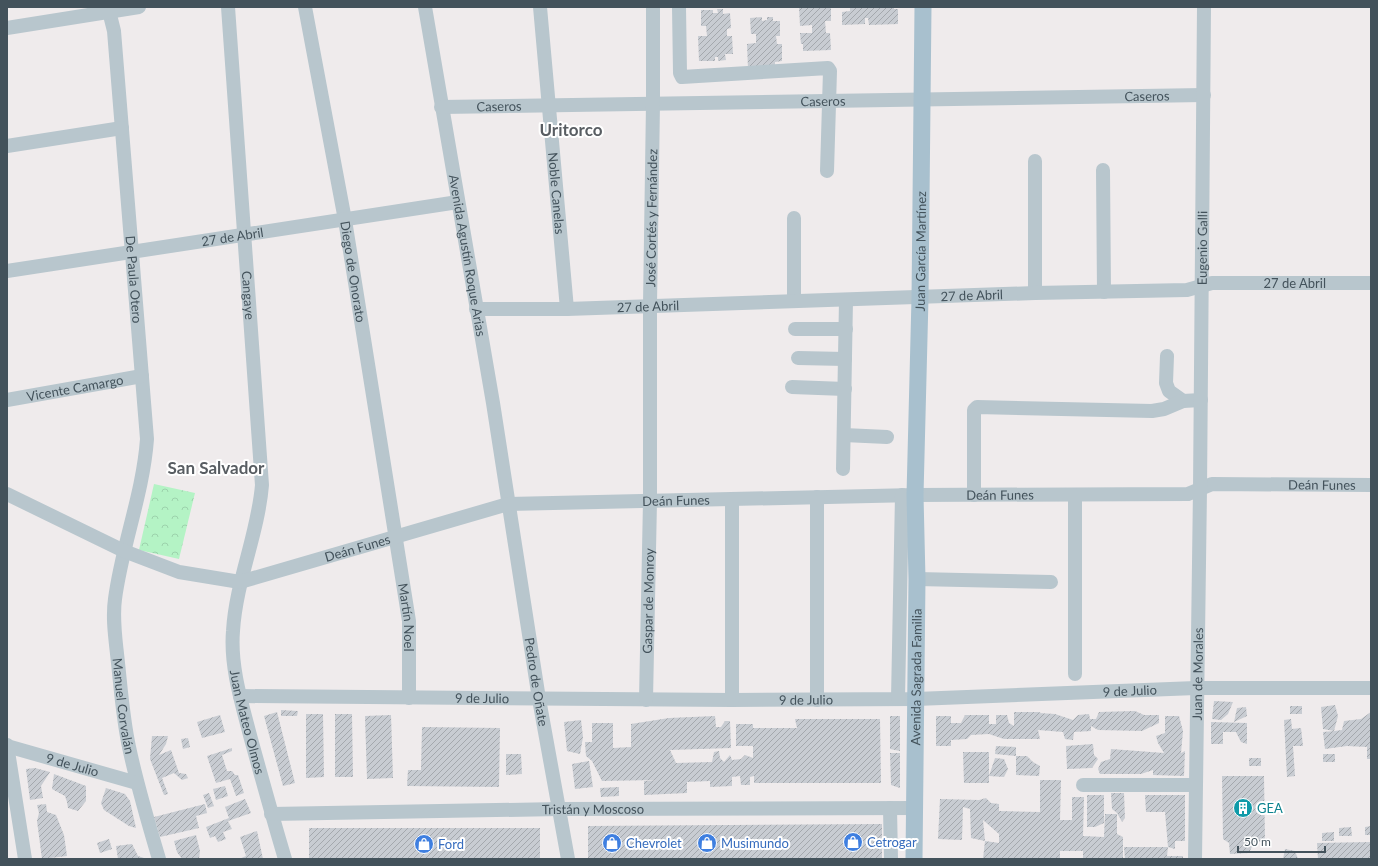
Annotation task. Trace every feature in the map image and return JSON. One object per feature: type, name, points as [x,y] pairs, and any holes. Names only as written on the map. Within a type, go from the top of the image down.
[{"type":"main road","name":"Juan García Martínez","points":[[909,495],[920,298],[923,7]]},
{"type":"main road","name":"Avenida Sagrada Familia","points":[[909,495],[917,579],[914,859]]},
{"type":"street","points":[[7,28],[109,9],[139,7]]},
{"type":"street","name":"Cangaye","points":[[228,7],[262,485],[261,498],[240,582]]},
{"type":"street","name":"Diego de Onorato","points":[[305,7],[345,220],[396,538]]},
{"type":"street","name":"Avenida Agustín Roque Arias","points":[[425,7],[493,403],[508,504]]},
{"type":"street","name":"Noble Canelas","points":[[540,7],[567,309]]},
{"type":"street","name":"José Cortés y Fernández","points":[[650,501],[653,7]]},
{"type":"street","points":[[679,7],[680,73],[682,77],[828,68],[830,71],[827,171]]},
{"type":"street","name":"Eugenio Galli","points":[[1200,490],[1204,7]]},
{"type":"street","name":"De Paula Otero","points":[[109,9],[114,31],[147,439],[141,486],[124,551]]},
{"type":"street","name":"Caseros","points":[[441,107],[1204,95]]},
{"type":"street","points":[[7,146],[122,128]]},
{"type":"street","points":[[1034,161],[1035,293]]},
{"type":"street","points":[[1103,170],[1104,292]]},
{"type":"street","name":"27 de Abril","points":[[7,271],[458,202]]},
{"type":"street","points":[[794,218],[794,301]]},
{"type":"street","name":"27 de Abril","points":[[476,308],[567,309],[1035,293],[1186,290],[1212,283],[1371,283]]},
{"type":"street","points":[[843,469],[846,300]]},
{"type":"street","points":[[796,329],[846,329]]},
{"type":"street","points":[[1168,356],[1166,383],[1169,391],[1183,401]]},
{"type":"street","points":[[798,358],[845,359]]},
{"type":"street","name":"Vicente Camargo","points":[[7,400],[142,376]]},
{"type":"street","points":[[792,387],[845,389]]},
{"type":"street","points":[[974,495],[974,410],[977,407],[1152,411],[1183,401],[1201,400]]},
{"type":"street","points":[[844,435],[887,437]]},
{"type":"street","name":"Deán Funes","points":[[7,494],[124,551],[179,572],[240,582],[396,538],[508,504],[909,495],[1188,494],[1212,484],[1371,485]]},
{"type":"street","name":"Juan de Morales","points":[[1194,859],[1200,490]]},
{"type":"street","points":[[898,699],[909,495]]},
{"type":"street","points":[[1075,495],[1075,674]]},
{"type":"street","points":[[817,497],[817,700]]},
{"type":"street","points":[[732,499],[732,700]]},
{"type":"street","name":"Gaspar de Monroy","points":[[646,700],[650,501]]},
{"type":"street","name":"Pedro de Oñate","points":[[508,504],[568,859]]},
{"type":"street","name":"Martín Noel","points":[[396,538],[410,621],[409,698]]},
{"type":"street","name":"Manuel Corvalán","points":[[124,551],[115,599],[114,622],[124,718],[137,783],[158,859]]},
{"type":"street","points":[[917,579],[1051,582]]},
{"type":"street","name":"Juan Mateo Olmos","points":[[240,582],[232,631],[234,663],[240,696],[271,814],[285,859]]},
{"type":"street","name":"9 de Julio","points":[[240,696],[817,700],[916,699],[1196,688],[1371,688]]},
{"type":"street","points":[[7,746],[25,859]]},
{"type":"street","name":"9 de Julio","points":[[7,746],[137,783]]},
{"type":"street","points":[[1082,785],[1195,785]]},
{"type":"street","points":[[890,808],[891,859]]},
{"type":"street","name":"Tristán y Moscoso","points":[[271,814],[559,809],[915,808]]},
{"type":"green space","points":[[154,484],[195,493],[179,559],[139,550]]},
{"type":"building","points":[[799,7],[831,7],[831,21],[825,21],[826,33],[830,33],[831,50],[803,51],[800,33],[812,33],[812,25],[800,26]]},
{"type":"building","points":[[850,7],[894,7],[894,9],[898,9],[898,24],[869,25],[868,18],[865,18],[865,24],[842,25],[842,12],[850,11]]},
{"type":"building","points":[[717,9],[723,9],[723,14],[730,13],[731,28],[727,29],[727,36],[732,36],[733,54],[725,54],[726,60],[718,61],[718,57],[715,57],[715,61],[699,61],[698,36],[707,36],[706,26],[701,26],[701,10],[713,10],[713,13],[718,13]]},
{"type":"building","points":[[762,17],[762,21],[767,20],[767,17],[773,17],[773,21],[780,21],[780,36],[776,36],[777,44],[782,44],[782,61],[775,62],[775,68],[748,69],[747,44],[756,43],[756,34],[751,34],[750,18]]},
{"type":"building","points":[[1214,701],[1233,702],[1228,714],[1221,720],[1212,719]]},
{"type":"building","points":[[1335,705],[1338,716],[1334,731],[1323,729],[1321,707]]},
{"type":"building","points":[[1290,706],[1302,706],[1302,714],[1290,714]]},
{"type":"building","points":[[1246,707],[1247,716],[1234,722],[1237,708]]},
{"type":"building","points":[[281,710],[298,711],[297,716],[281,716]]},
{"type":"building","points":[[1135,711],[1144,715],[1159,715],[1159,723],[1142,731],[1098,730],[1091,726],[1091,731],[1074,732],[1073,740],[1065,739],[1063,732],[1038,730],[1040,739],[1004,739],[989,734],[971,735],[967,739],[951,740],[951,746],[936,746],[936,716],[951,716],[951,723],[961,723],[965,715],[989,715],[989,724],[996,724],[996,715],[1007,715],[1009,723],[1014,726],[1014,712],[1041,712],[1039,713],[1055,714],[1073,720],[1078,715],[1089,714],[1090,719],[1096,719],[1099,712]]},
{"type":"building","points":[[277,712],[295,783],[283,786],[264,716]]},
{"type":"building","points":[[1371,712],[1371,759],[1367,759],[1367,747],[1347,746],[1325,749],[1323,732],[1342,730],[1344,721],[1361,719]]},
{"type":"building","points":[[306,714],[323,714],[324,777],[306,778]]},
{"type":"building","points":[[335,714],[352,714],[353,777],[335,777]]},
{"type":"building","points":[[220,715],[225,732],[202,738],[197,722]]},
{"type":"building","points":[[391,715],[393,778],[367,779],[365,716]]},
{"type":"building","points":[[715,716],[716,727],[721,727],[725,721],[730,721],[731,748],[670,750],[676,763],[712,762],[714,752],[719,751],[720,758],[724,762],[730,755],[732,760],[741,759],[745,755],[753,758],[753,746],[736,746],[736,724],[753,724],[753,728],[797,728],[795,719],[880,719],[881,783],[754,783],[754,776],[750,777],[750,785],[741,785],[740,776],[732,777],[732,786],[710,787],[710,781],[687,782],[687,793],[644,795],[644,781],[656,780],[602,781],[592,761],[586,756],[585,742],[592,742],[592,723],[613,723],[613,748],[631,747],[631,724],[669,718]]},
{"type":"building","points":[[890,716],[900,716],[900,751],[890,749]]},
{"type":"building","points":[[1165,716],[1179,716],[1183,731],[1181,753],[1185,751],[1184,776],[1153,775],[1153,770],[1141,774],[1100,774],[1098,769],[1101,762],[1110,759],[1111,749],[1164,753],[1156,736],[1165,733]]},
{"type":"building","points":[[1291,719],[1292,729],[1301,728],[1303,746],[1293,746],[1295,776],[1287,777],[1284,720]]},
{"type":"building","points":[[581,720],[583,737],[580,754],[567,751],[564,722]]},
{"type":"building","points":[[1211,722],[1247,723],[1247,744],[1241,742],[1236,732],[1223,732],[1223,744],[1211,744]]},
{"type":"building","points":[[422,727],[500,728],[499,787],[407,786],[408,770],[421,770]]},
{"type":"building","points":[[152,736],[168,736],[166,744],[159,755],[171,750],[179,773],[186,774],[188,778],[182,780],[174,773],[162,778],[168,794],[164,795],[150,759]]},
{"type":"building","points":[[188,738],[190,747],[183,749],[181,739]]},
{"type":"building","points":[[1093,744],[1094,755],[1098,759],[1092,768],[1067,769],[1066,746]]},
{"type":"building","points":[[996,746],[1016,747],[1016,756],[995,754]]},
{"type":"building","points":[[232,748],[232,751],[222,755],[227,771],[232,771],[235,775],[238,775],[244,793],[236,796],[230,779],[216,783],[207,756]]},
{"type":"building","points":[[963,752],[989,752],[989,783],[964,783]]},
{"type":"building","points":[[890,753],[900,753],[900,788],[891,785]]},
{"type":"building","points":[[506,754],[521,754],[522,774],[506,775]]},
{"type":"building","points":[[1323,754],[1335,754],[1335,762],[1323,762]]},
{"type":"building","points":[[1016,756],[1027,756],[1040,766],[1039,776],[1016,775]]},
{"type":"building","points":[[995,758],[1004,759],[1008,769],[1004,777],[989,776]]},
{"type":"building","points":[[1249,758],[1261,758],[1261,766],[1249,766]]},
{"type":"building","points":[[589,761],[593,787],[575,789],[572,764]]},
{"type":"building","points":[[35,768],[50,772],[41,786],[43,798],[30,800],[26,769]]},
{"type":"building","points":[[54,774],[86,786],[86,801],[78,811],[68,808],[65,796],[52,789]]},
{"type":"building","name":"GEA","points":[[1222,776],[1264,776],[1265,842],[1254,842],[1249,853],[1230,854],[1229,843],[1223,839]]},
{"type":"building","points":[[1040,780],[1061,780],[1060,820],[1072,820],[1072,797],[1084,797],[1083,836],[1104,837],[1105,814],[1117,814],[1117,834],[1123,837],[1123,859],[1083,859],[1083,851],[1060,851],[1060,859],[983,859],[985,841],[971,838],[970,809],[963,807],[962,840],[938,839],[940,799],[979,800],[986,798],[991,803],[999,804],[999,811],[1040,812]],"holes":[[[983,820],[999,834],[999,843],[985,841]]]},
{"type":"building","points":[[225,786],[228,796],[216,800],[213,789]]},
{"type":"building","points":[[619,787],[619,796],[601,797],[600,788]]},
{"type":"building","points":[[106,788],[125,794],[130,801],[136,828],[129,826],[104,810],[101,803]]},
{"type":"building","points":[[209,793],[214,806],[208,808],[203,795]]},
{"type":"building","points":[[1111,793],[1124,793],[1125,818],[1122,822],[1117,813],[1112,809]]},
{"type":"building","points":[[1087,795],[1104,795],[1104,823],[1095,827],[1087,827]]},
{"type":"building","points":[[1145,795],[1185,795],[1185,841],[1175,841],[1175,849],[1168,847],[1165,812],[1146,812]]},
{"type":"building","points":[[245,799],[251,813],[228,821],[232,829],[223,832],[226,839],[218,842],[215,836],[210,838],[206,827],[229,818],[225,807]]},
{"type":"building","points":[[46,804],[47,812],[56,815],[64,835],[67,856],[42,859],[37,821],[39,813],[37,805]]},
{"type":"building","points":[[205,804],[207,813],[196,816],[199,828],[160,837],[154,817]]},
{"type":"building","points":[[882,824],[882,859],[588,859],[588,826]]},
{"type":"building","points":[[1371,826],[1371,835],[1365,835],[1365,827]]},
{"type":"building","points":[[1351,827],[1352,836],[1339,836],[1339,828]]},
{"type":"building","name":"Ford","points":[[309,828],[540,828],[540,859],[309,859]]},
{"type":"building","points":[[257,831],[263,859],[239,859],[246,856],[240,837]]},
{"type":"building","points":[[1334,832],[1334,841],[1322,841],[1322,833]]},
{"type":"building","points":[[196,835],[200,851],[199,859],[182,859],[177,852],[174,841]]},
{"type":"building","points":[[109,839],[112,849],[100,853],[97,843]]},
{"type":"building","points":[[1371,842],[1371,859],[1318,859],[1317,843]]},
{"type":"building","points":[[132,844],[138,856],[147,859],[118,859],[116,846]]},
{"type":"building","points":[[1124,847],[1168,847],[1167,856],[1183,856],[1183,859],[1125,859]]},
{"type":"building","points":[[1285,849],[1295,851],[1298,859],[1283,859]]},
{"type":"place","name":"GEA","points":[[1243,808]]},
{"type":"place","name":"Cetrogar","points":[[853,842]]},
{"type":"place","name":"Chevrolet","points":[[612,843]]},
{"type":"place","name":"Musimundo","points":[[707,843]]},
{"type":"place","name":"Ford","points":[[424,844]]},
{"type":"district","name":"Uritorco","points":[[571,129]]},
{"type":"district","name":"San Salvador","points":[[216,467]]}]
